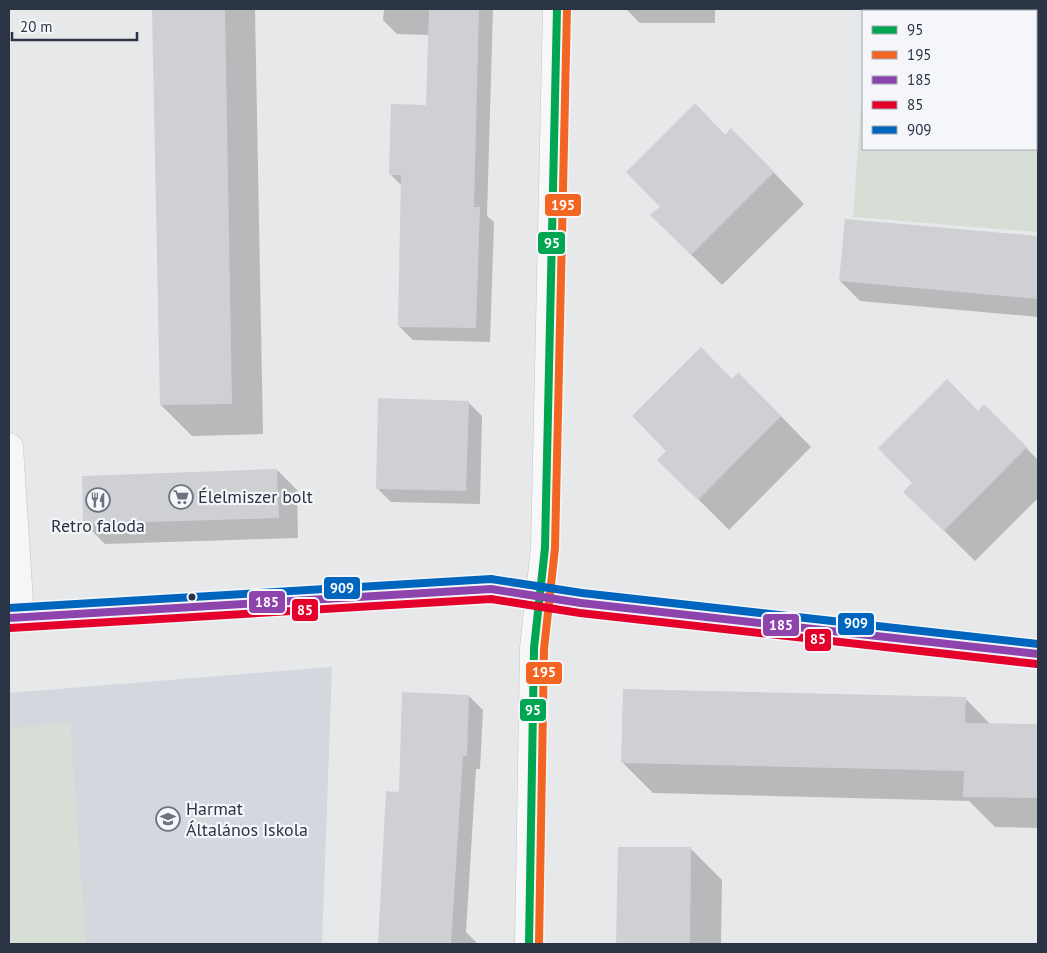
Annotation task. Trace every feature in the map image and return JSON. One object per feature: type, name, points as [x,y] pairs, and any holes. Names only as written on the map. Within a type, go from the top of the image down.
[{"type":"street","points":[[530,944],[534,648],[545,548],[557,9]]},
{"type":"street","points":[[9,447],[14,617],[491,589],[581,603],[1038,654]]},
{"type":"shaded area","points":[[1038,9],[1038,232],[853,217],[862,92],[862,150],[1037,150],[1037,10],[907,10]]},
{"type":"shaded area","name":"Harmat Általános Iskola","points":[[332,667],[322,944],[9,944],[9,693]]},
{"type":"shaded area","points":[[70,723],[86,944],[9,944],[9,728]]},
{"type":"building","points":[[152,9],[225,9],[232,404],[160,405]]},
{"type":"building","points":[[429,9],[479,9],[474,207],[480,207],[476,328],[398,327],[401,175],[389,175],[391,104],[426,105]]},
{"type":"building","points":[[695,103],[725,135],[731,128],[774,172],[691,255],[650,215],[660,207],[626,172]]},
{"type":"building","points":[[845,219],[1038,236],[1038,299],[839,281]]},
{"type":"building","points":[[701,347],[732,379],[738,372],[781,416],[698,500],[657,460],[666,451],[632,416]]},
{"type":"building","points":[[947,379],[978,411],[984,404],[1027,447],[944,531],[903,492],[912,483],[878,448]]},
{"type":"building","points":[[378,398],[469,401],[466,491],[376,489]]},
{"type":"building","points":[[277,469],[279,518],[83,524],[82,476]]},
{"type":"building","points":[[623,689],[966,697],[965,723],[1038,724],[1038,798],[963,797],[964,771],[621,763]]},
{"type":"building","points":[[402,692],[469,695],[467,756],[463,756],[451,944],[378,944],[386,791],[399,792]]},
{"type":"building","points":[[618,847],[691,847],[690,944],[616,944]]},
{"type":"transit line","name":"95","points":[[529,944],[534,648],[545,548],[557,9]]},
{"type":"transit line","name":"195","points":[[539,944],[544,649],[555,548],[567,9]]},
{"type":"transit line","name":"909","points":[[9,608],[491,579],[582,593],[1038,644]]},
{"type":"transit line","name":"185","points":[[9,618],[491,589],[581,603],[1038,654]]},
{"type":"transit line","name":"85","points":[[10,628],[491,599],[580,613],[1037,664]]},
{"type":"place","name":"Élelmiszer bolt","points":[[181,497]]},
{"type":"place","name":"Retro faloda","points":[[98,500]]},
{"type":"place","name":"Harmat Általános Iskola","points":[[168,819]]}]
